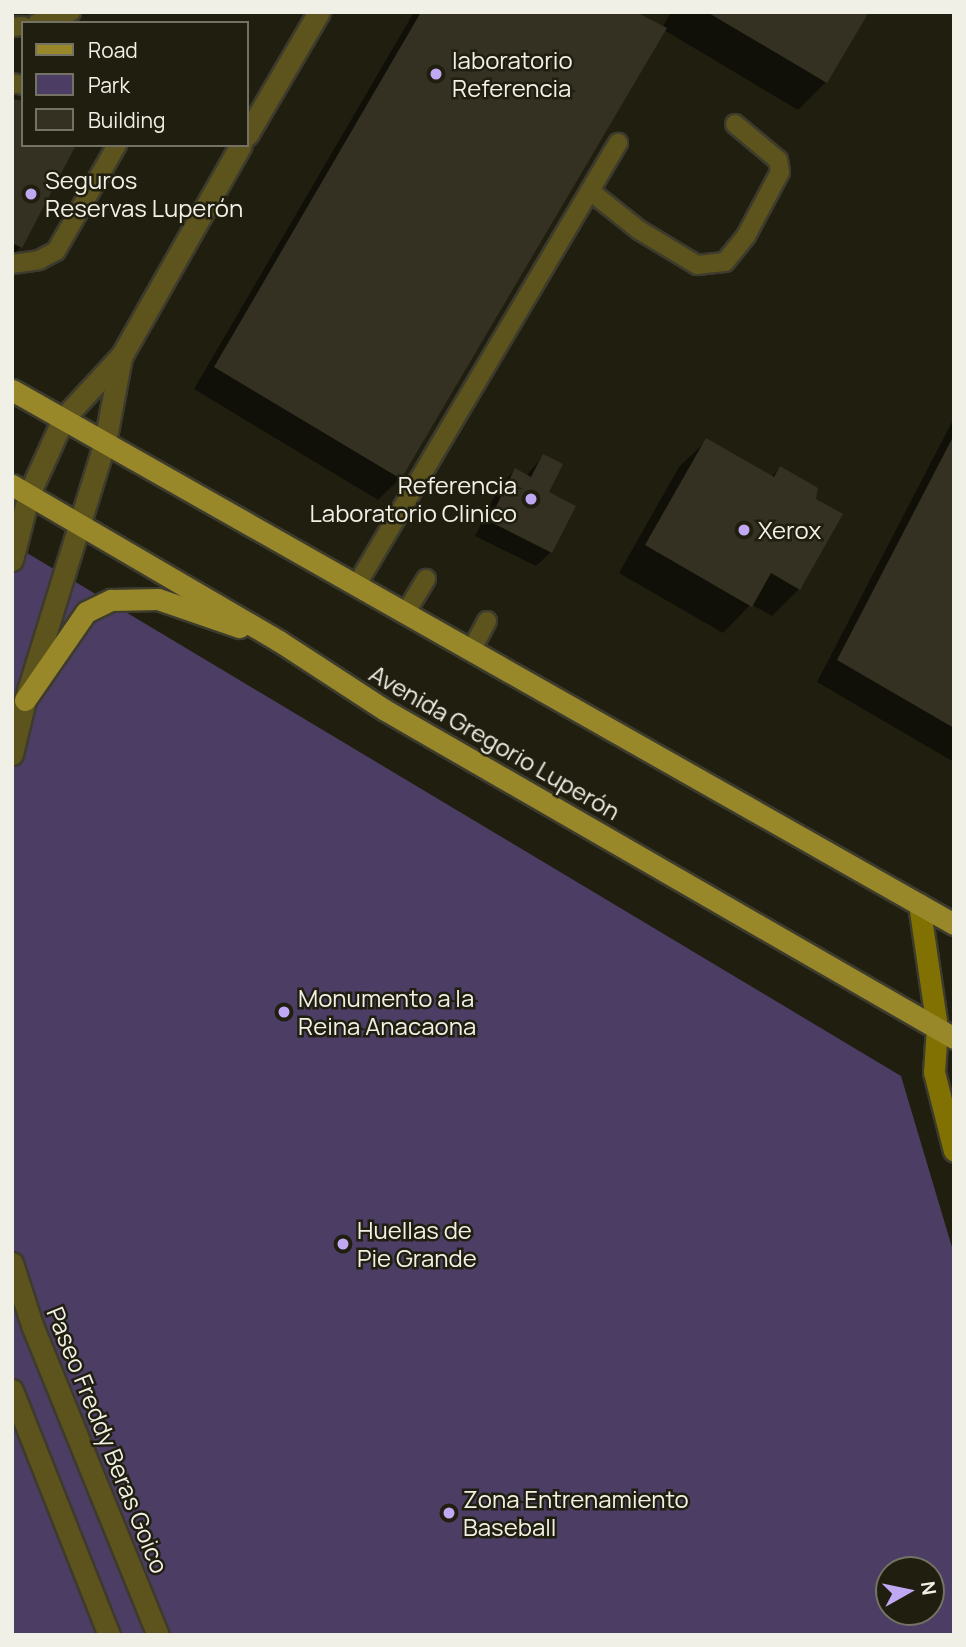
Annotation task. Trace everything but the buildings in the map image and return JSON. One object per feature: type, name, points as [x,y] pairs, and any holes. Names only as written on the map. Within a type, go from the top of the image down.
[{"type":"main road","points":[[12,390],[954,923]]},
{"type":"main road","name":"Avenida Gregorio Luperón","points":[[20,489],[278,640],[386,710],[948,1029]]},
{"type":"main road","points":[[25,700],[86,612],[111,600],[158,599],[278,640]]},
{"type":"main road","points":[[919,904],[948,1029],[934,1072],[954,1151]]},
{"type":"street","points":[[248,133],[319,12]]},
{"type":"street","points":[[12,560],[20,489],[63,419],[122,355],[240,147]]},
{"type":"street","points":[[12,754],[25,700],[105,442],[122,355]]},
{"type":"street","name":"Paseo Freddy Beras Goico","points":[[12,1263],[32,1325],[158,1635]]},
{"type":"street","points":[[12,1390],[109,1635]]},
{"type":"street","points":[[93,1635],[97,1607]]},
{"type":"lane","points":[[43,21],[71,12]]},
{"type":"lane","points":[[590,191],[639,230],[697,265],[725,262],[746,236],[780,172],[778,160],[735,124]]},
{"type":"lane","points":[[356,586],[618,144]]},
{"type":"lane","points":[[12,264],[39,260],[55,251],[116,147]]},
{"type":"lane","points":[[405,614],[426,579]]},
{"type":"lane","points":[[471,651],[487,621]]},
{"type":"green space","points":[[12,544],[901,1076],[954,1254],[954,1635],[12,1635]]},
{"type":"place","name":"laboratorio Referencia","points":[[436,74]]},
{"type":"place","name":"Seguros Reservas Luperón","points":[[31,194]]},
{"type":"place","name":"Referencia Laboratorio Clinico","points":[[531,499]]},
{"type":"place","name":"Xerox","points":[[744,530]]},
{"type":"place","name":"Monumento a la Reina Anacaona","points":[[284,1012]]},
{"type":"place","name":"Huellas de Pie Grande","points":[[343,1244]]},
{"type":"place","name":"Zona Entrenamiento Baseball","points":[[449,1513]]}]
